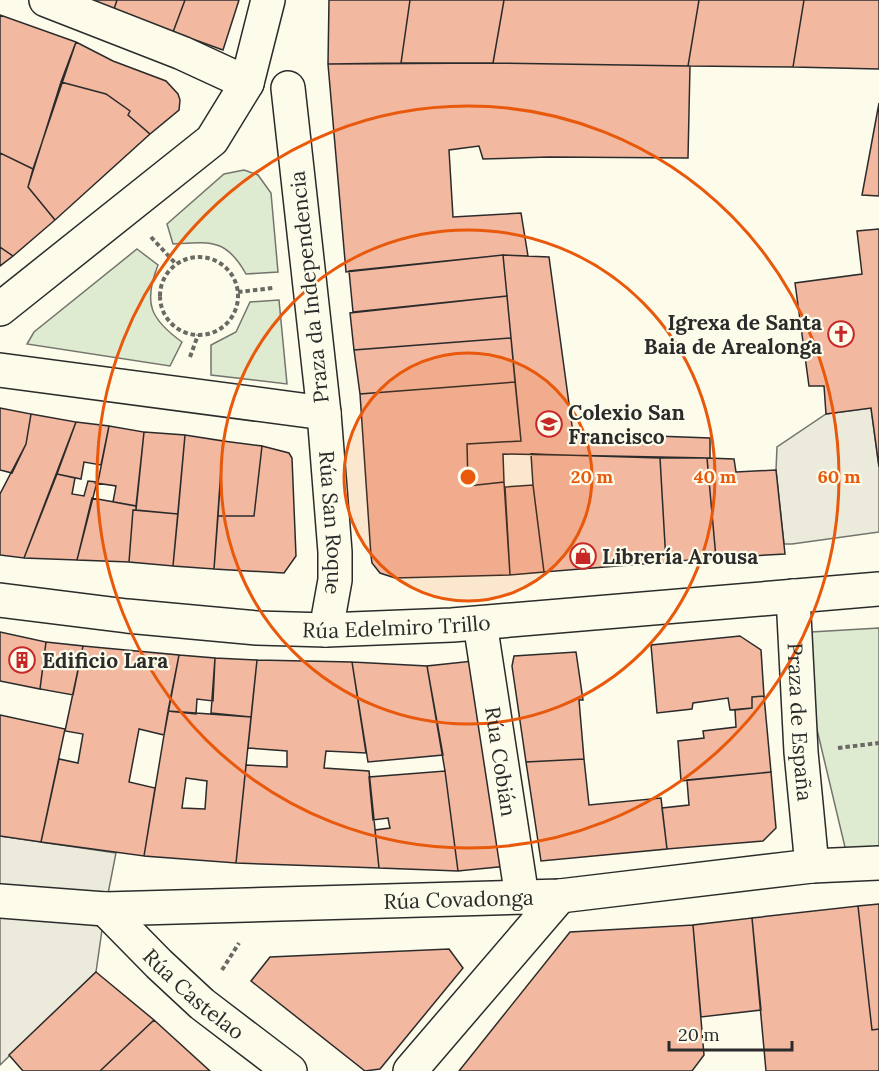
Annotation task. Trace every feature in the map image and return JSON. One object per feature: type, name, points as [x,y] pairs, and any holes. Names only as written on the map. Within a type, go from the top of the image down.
[{"type":"street","points":[[46,0],[182,52],[247,83]]},
{"type":"street","points":[[0,309],[212,140],[247,83],[268,0]]},
{"type":"street","name":"Praza da Independencia","points":[[0,370],[324,413],[288,88]]},
{"type":"street","name":"Rúa San Roque","points":[[324,413],[335,552],[335,580],[327,630]]},
{"type":"street","points":[[793,596],[879,589]]},
{"type":"street","name":"Rúa Edelmiro Trillo","points":[[0,600],[127,616],[257,628],[327,630],[418,628],[793,596]]},
{"type":"street","name":"Praza de España","points":[[793,596],[801,752],[812,866]]},
{"type":"street","name":"Rúa Cobián","points":[[480,623],[522,897]]},
{"type":"street","points":[[812,866],[879,863]]},
{"type":"street","name":"Rúa Covadonga","points":[[0,901],[105,909],[560,896],[812,866]]},
{"type":"street","points":[[410,1071],[560,896]]},
{"type":"street","name":"Rúa Castelao","points":[[105,909],[202,1004],[290,1071]]},
{"type":"path","points":[[149,235],[176,264]]},
{"type":"path","points":[[210,258],[220,263],[228,271],[235,281],[238,292],[234,314],[227,323],[208,334],[198,335],[186,333],[175,327],[167,318],[162,307],[161,289],[168,273],[176,264],[186,259],[210,258]]},
{"type":"path","points":[[202,1004],[261,904]]},
{"type":"green space","points":[[244,170],[258,175],[271,193],[278,272],[246,274],[239,262],[224,248],[207,243],[173,244],[167,224],[224,174]]},
{"type":"green space","points":[[137,249],[158,265],[151,290],[152,309],[156,318],[182,342],[170,366],[27,344],[34,332]]},
{"type":"green space","points":[[279,300],[287,384],[211,375],[211,345],[236,332],[250,302]]},
{"type":"green space","points":[[879,628],[879,861],[849,864],[794,633]]},
{"type":"shaded area","points":[[871,408],[879,467],[879,532],[784,544],[776,470],[777,447],[826,414]]},
{"type":"shaded area","points":[[0,836],[116,853],[96,972],[0,1065]]},
{"type":"building","points":[[78,0],[117,0],[113,12]]},
{"type":"building","points":[[117,0],[185,0],[173,32],[113,12]]},
{"type":"building","points":[[185,0],[239,0],[223,50],[173,32]]},
{"type":"building","points":[[329,0],[410,0],[401,63],[328,64]]},
{"type":"building","points":[[410,0],[504,0],[493,63],[401,63]]},
{"type":"building","points":[[504,0],[699,0],[688,66],[493,63]]},
{"type":"building","points":[[699,0],[804,0],[793,67],[688,66]]},
{"type":"building","points":[[804,0],[879,0],[879,69],[793,67]]},
{"type":"building","points":[[0,15],[76,42],[33,169],[0,153]]},
{"type":"building","points":[[76,42],[113,61],[166,81],[178,94],[179,110],[150,134],[128,115],[130,111],[106,94],[61,82]]},
{"type":"building","points":[[493,63],[690,66],[688,158],[483,159],[479,146],[449,150],[453,217],[521,213],[528,256],[503,255],[346,272],[328,64]]},
{"type":"building","points":[[61,82],[106,94],[130,111],[128,115],[150,134],[55,220],[28,187]]},
{"type":"building","points":[[879,103],[879,196],[862,195]]},
{"type":"building","points":[[0,153],[33,169],[28,187],[55,220],[13,256],[0,247]]},
{"type":"building","name":"Igrexa de Santa Baia de Arealonga","points":[[879,229],[879,467],[871,408],[826,414],[824,386],[809,386],[795,283],[862,274],[857,231]]},
{"type":"building","points":[[0,247],[13,256],[0,266]]},
{"type":"building","points":[[503,255],[507,296],[353,312],[349,271]]},
{"type":"building","points":[[503,255],[549,257],[573,433],[710,438],[710,458],[503,454],[504,482],[468,486],[467,444],[521,441]]},
{"type":"building","points":[[507,296],[511,338],[354,350],[350,313]]},
{"type":"building","points":[[511,338],[515,382],[360,394],[354,350]]},
{"type":"building","points":[[515,382],[521,441],[467,444],[468,486],[504,482],[510,575],[395,578],[380,573],[372,563],[371,556],[360,394]]},
{"type":"building","points":[[0,408],[31,414],[26,444],[12,473],[0,470]]},
{"type":"building","points":[[31,414],[76,422],[24,558],[0,555],[0,494],[26,444]]},
{"type":"building","points":[[76,422],[109,426],[101,465],[84,462],[81,479],[57,474]]},
{"type":"building","points":[[109,426],[144,432],[136,506],[113,502],[116,486],[96,483]]},
{"type":"building","points":[[144,432],[185,435],[178,514],[136,510]]},
{"type":"building","points":[[185,435],[223,441],[214,569],[173,566]]},
{"type":"building","points":[[223,441],[262,446],[254,516],[218,516]]},
{"type":"building","points":[[262,446],[289,453],[292,458],[296,556],[284,573],[214,569],[218,516],[254,516]]},
{"type":"building","points":[[531,454],[660,458],[666,562],[544,572]]},
{"type":"building","points":[[660,458],[707,458],[716,558],[666,562]]},
{"type":"building","points":[[707,458],[734,459],[736,472],[776,470],[785,554],[716,558]]},
{"type":"building","points":[[57,474],[75,478],[72,494],[84,496],[88,481],[97,482],[77,560],[24,558]]},
{"type":"building","points":[[533,485],[544,572],[510,575],[505,487]]},
{"type":"building","points":[[92,498],[136,506],[136,510],[133,510],[129,562],[77,560]]},
{"type":"building","points":[[133,510],[178,514],[173,566],[129,562]]},
{"type":"building","name":"Edificio Lara","points":[[0,632],[46,642],[40,689],[0,681]]},
{"type":"building","points":[[740,636],[761,650],[764,696],[752,697],[752,708],[730,710],[728,698],[693,703],[692,709],[657,713],[651,645]]},
{"type":"building","points":[[46,642],[83,646],[73,695],[40,689]]},
{"type":"building","points":[[83,646],[179,655],[164,735],[139,729],[129,782],[155,788],[144,856],[41,842],[59,759],[78,763],[83,734],[65,731]]},
{"type":"building","points":[[576,652],[583,700],[579,700],[584,759],[526,762],[512,666],[514,656]]},
{"type":"building","points":[[179,655],[215,658],[213,701],[197,699],[196,714],[168,711]]},
{"type":"building","points":[[215,658],[257,660],[251,717],[211,713]]},
{"type":"building","points":[[257,660],[352,662],[366,753],[326,751],[324,768],[369,771],[379,868],[236,863],[246,765],[287,767],[287,751],[248,748]]},
{"type":"building","points":[[473,661],[508,866],[458,871],[445,771],[427,666]]},
{"type":"building","points":[[352,662],[427,666],[443,755],[368,762]]},
{"type":"building","points":[[764,696],[771,772],[681,781],[678,741],[704,738],[703,731],[736,727],[735,710],[752,708],[752,697]]},
{"type":"building","points":[[168,711],[251,717],[236,863],[144,856]],"holes":[[[186,778],[207,781],[205,809],[182,808]]]},
{"type":"building","points":[[0,715],[65,729],[41,842],[0,836]]},
{"type":"building","points":[[584,759],[589,805],[661,798],[667,849],[541,861],[526,762]]},
{"type":"building","points":[[445,771],[458,871],[379,868],[375,830],[390,828],[388,818],[373,820],[369,777]]},
{"type":"building","points":[[771,772],[776,828],[763,841],[667,849],[662,808],[689,805],[687,780]]},
{"type":"building","points":[[879,904],[879,1029],[872,1030],[858,906]]},
{"type":"building","points":[[858,906],[872,1030],[879,1029],[879,1071],[766,1071],[752,918]]},
{"type":"building","points":[[752,918],[761,1010],[701,1017],[693,925]]},
{"type":"building","points":[[693,925],[704,1055],[692,1071],[459,1071],[570,932]]},
{"type":"building","points":[[449,949],[463,968],[380,1069],[365,1071],[251,981],[270,957]]},
{"type":"building","points":[[96,972],[154,1020],[100,1071],[23,1071],[9,1055]]},
{"type":"building","points":[[154,1020],[210,1071],[100,1071]]},
{"type":"place","name":"Igrexa de Santa Baia de Arealonga","points":[[841,334]]},
{"type":"place","name":"Colexio San Francisco","points":[[549,424]]},
{"type":"place","name":"Librería Arousa","points":[[583,556]]},
{"type":"place","name":"Edificio Lara","points":[[22,660]]}]
